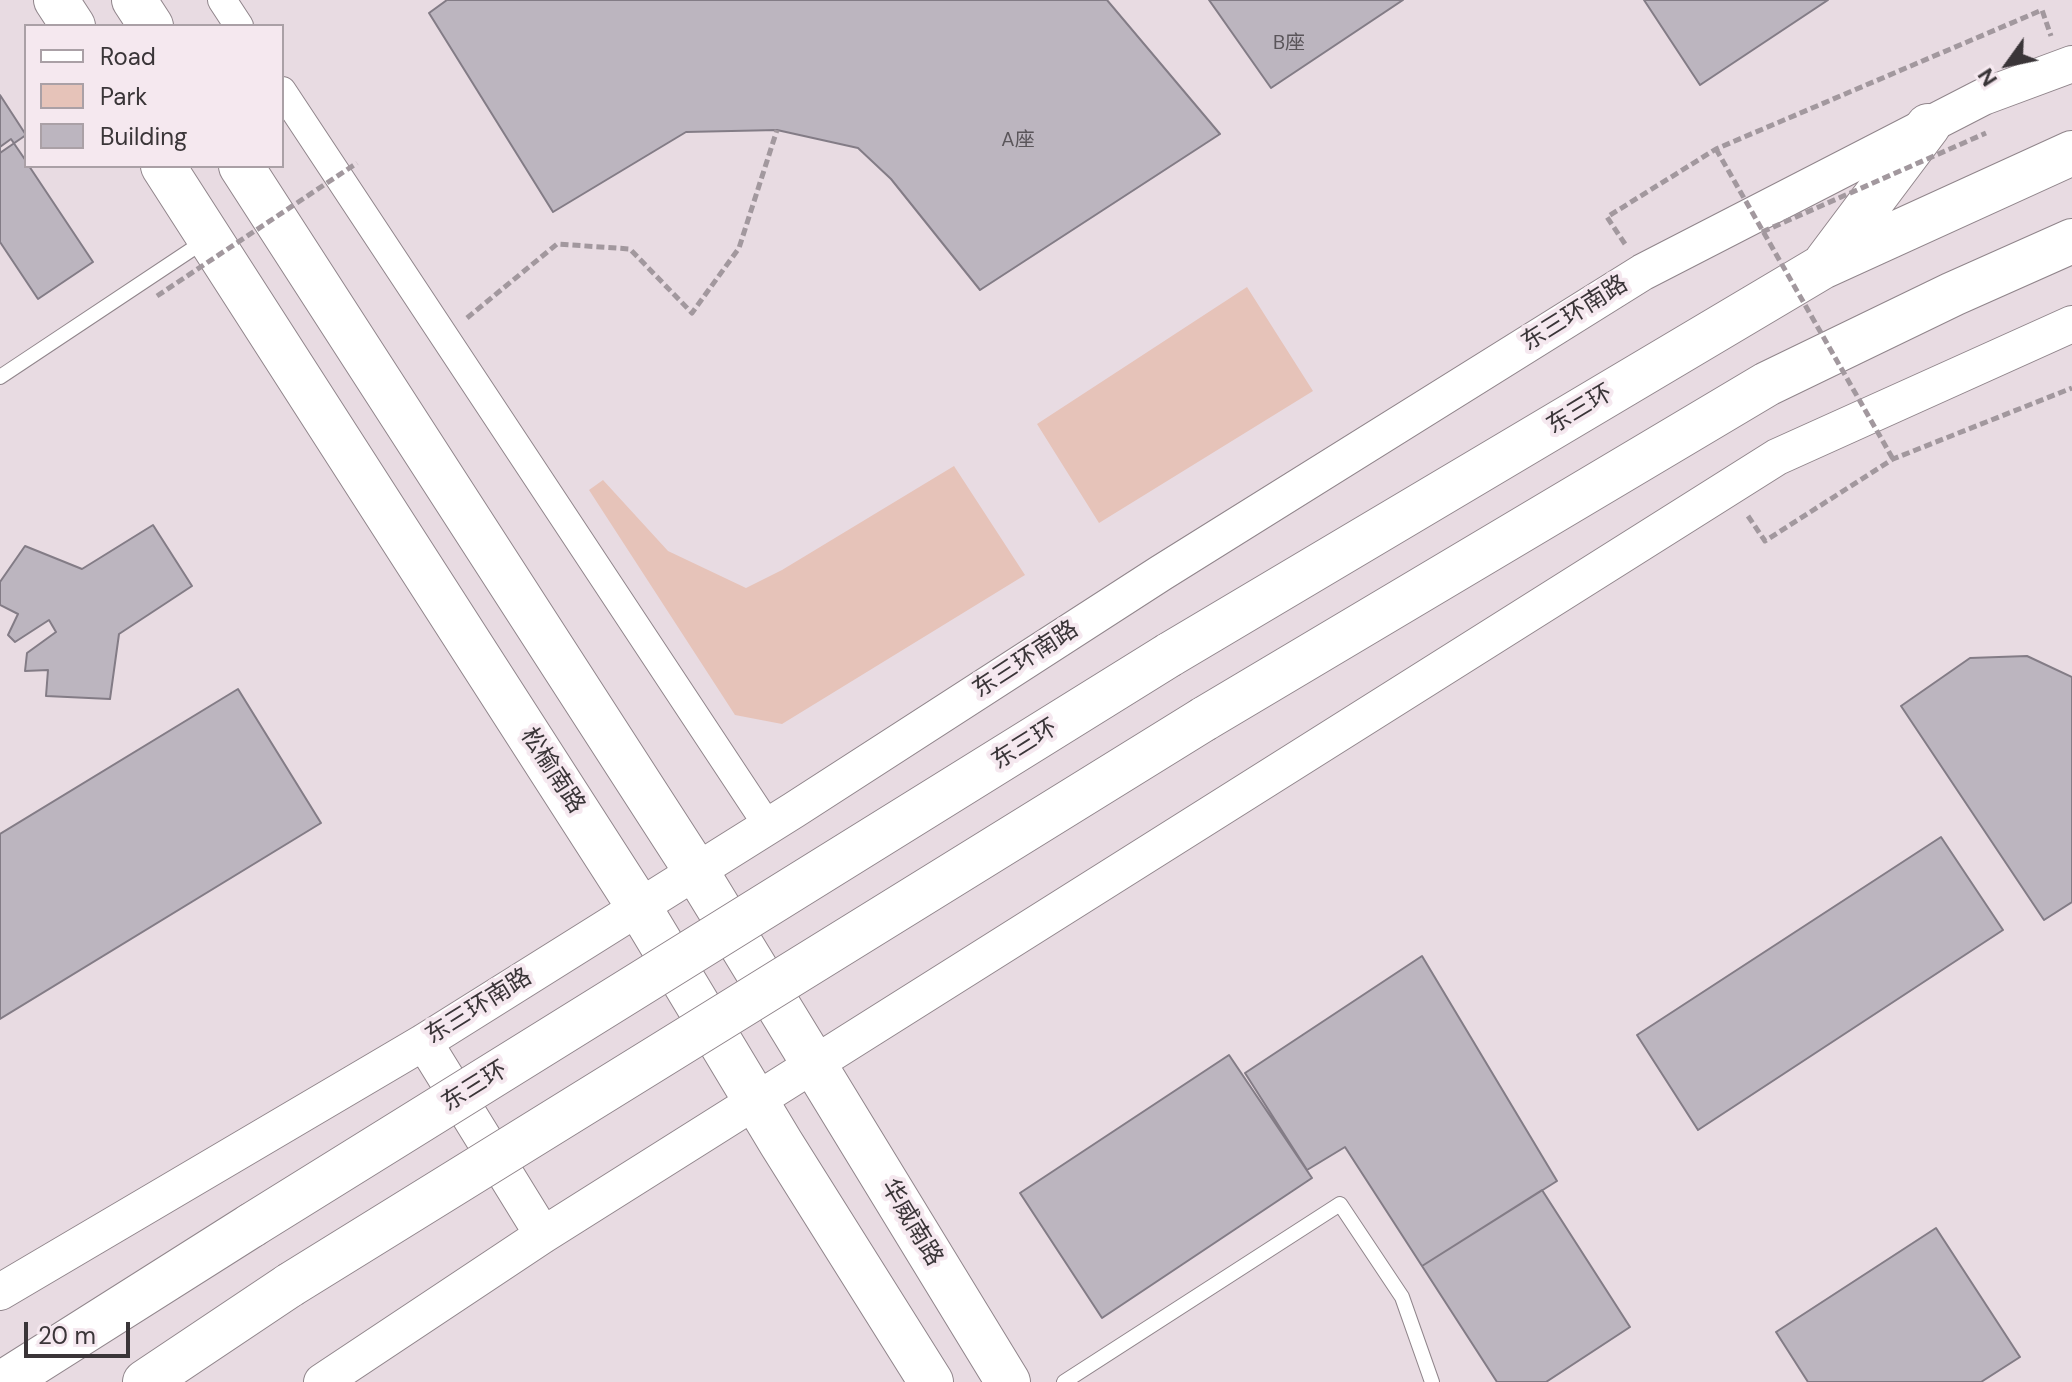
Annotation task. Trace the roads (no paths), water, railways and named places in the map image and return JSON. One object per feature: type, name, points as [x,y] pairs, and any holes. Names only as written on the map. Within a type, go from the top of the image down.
[{"type":"main road","points":[[56,0],[72,24]]},
{"type":"main road","points":[[134,0],[150,24]]},
{"type":"main road","points":[[1822,267],[1928,126]]},
{"type":"main road","name":"东三环","points":[[4,1382],[1169,655],[1822,267],[2072,153]]},
{"type":"main road","name":"松榆南路","points":[[164,168],[639,907],[931,1382]]},
{"type":"main road","points":[[242,168],[696,871]]},
{"type":"main road","points":[[145,1382],[290,1285],[1204,719],[1767,384],[1953,294],[2072,241]]},
{"type":"main road","name":"华威南路","points":[[696,871],[1008,1382]]},
{"type":"street","points":[[222,0],[238,24]]},
{"type":"street","name":"东三环南路","points":[[0,1292],[424,1042],[768,826],[1161,573],[1643,272],[1983,97],[2072,64]]},
{"type":"street","points":[[284,94],[768,826]]},
{"type":"street","points":[[322,1382],[543,1235],[1777,457],[2072,324]]},
{"type":"street","points":[[424,1042],[543,1235]]},
{"type":"lane","points":[[0,377],[210,237]]},
{"type":"lane","points":[[1064,1382],[1340,1204],[1402,1297],[1432,1382]]}]
